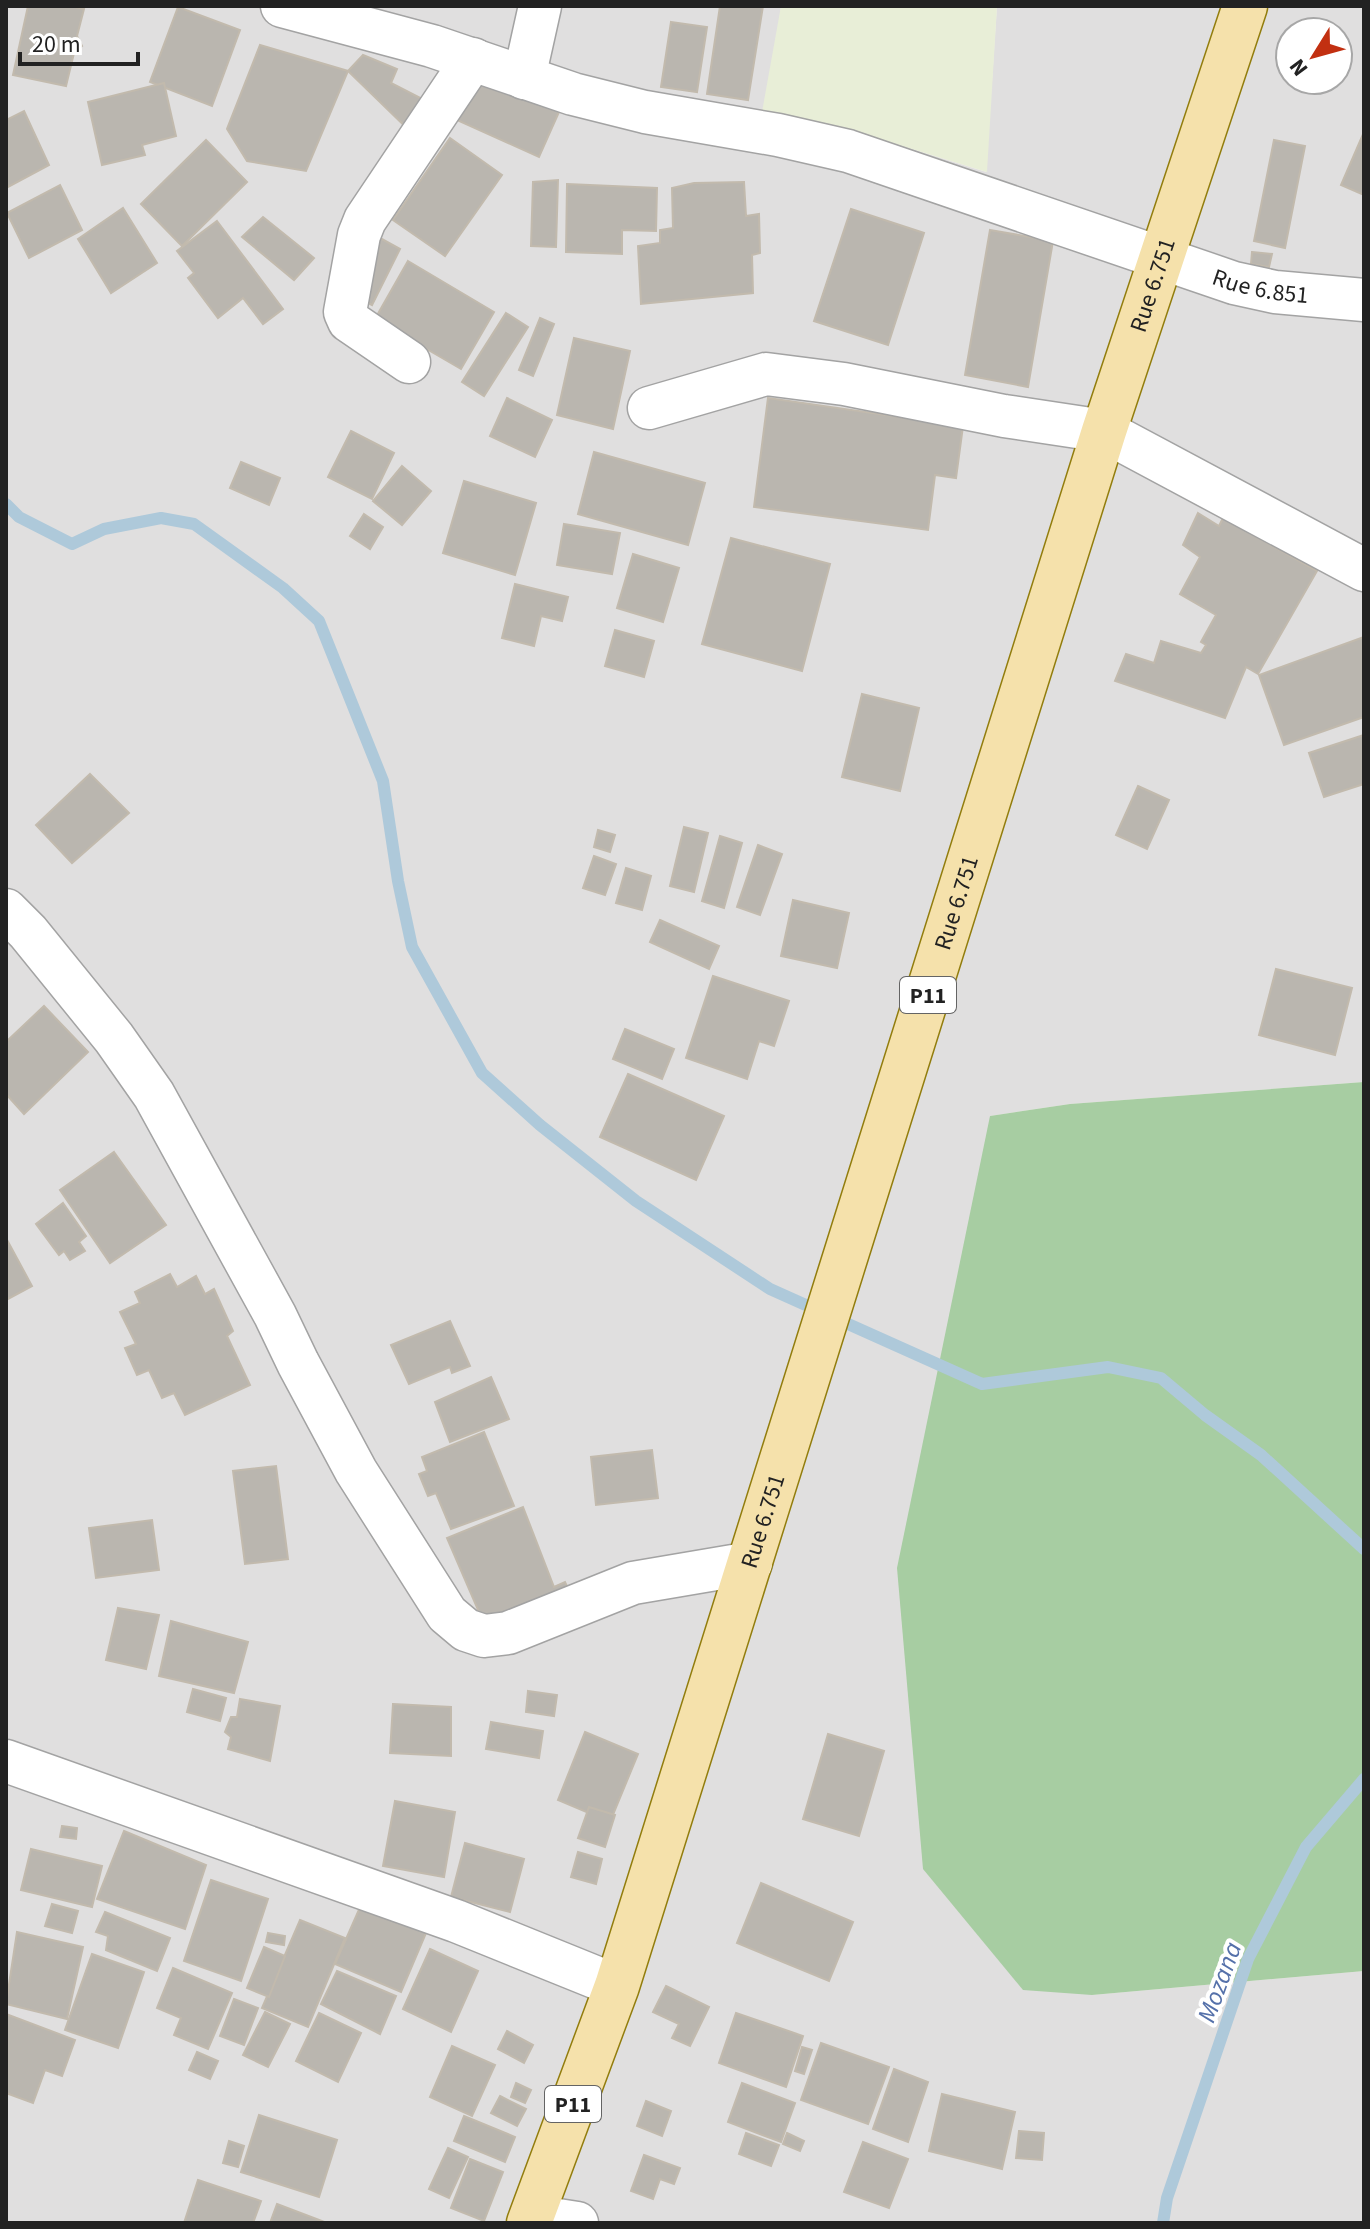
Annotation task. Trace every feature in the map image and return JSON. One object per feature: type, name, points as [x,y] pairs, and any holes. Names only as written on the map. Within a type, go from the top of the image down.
[{"type":"main road","name":"Rue 6.751","points":[[617,1986],[1104,431],[1245,6]]},
{"type":"main road","name":"P11","points":[[530,2219],[617,1986]]},
{"type":"street","name":"Rue 6.851","points":[[282,6],[473,59],[573,94],[645,112],[778,135],[848,151],[1234,283],[1275,292],[1364,300]]},
{"type":"street","points":[[524,78],[540,6]]},
{"type":"street","points":[[409,362],[349,321],[345,312],[359,235],[365,220],[473,59]]},
{"type":"street","points":[[649,408],[766,374],[844,384],[1004,416],[1104,431],[1364,570]]},
{"type":"street","points":[[6,910],[28,932],[114,1038],[154,1095],[275,1315],[356,1471],[447,1614],[466,1630],[484,1636],[508,1633],[633,1583],[751,1563]]},
{"type":"street","points":[[6,1761],[456,1921],[617,1986]]},
{"type":"street","points":[[530,2219],[577,2223]]},
{"type":"shaded area","points":[[6,6],[781,6],[770,117],[886,141],[986,172],[997,6],[1364,6],[1364,1082],[1070,1104],[990,1116],[1092,1995],[1364,1971],[1364,2223],[6,2223]]},
{"type":"green space","points":[[781,6],[997,6],[987,172],[886,141],[770,117],[762,112]]},
{"type":"green space","points":[[1364,1082],[1364,1971],[1092,1995],[1023,1990],[923,1869],[897,1568],[990,1116],[1070,1104]]},
{"type":"building","points":[[28,6],[84,9],[77,36],[82,46],[74,53],[66,86],[13,75]]},
{"type":"building","points":[[720,6],[763,6],[748,100],[707,94]]},
{"type":"building","points":[[178,7],[240,30],[212,106],[150,82]]},
{"type":"building","points":[[671,22],[707,27],[697,92],[661,87]]},
{"type":"building","points":[[260,45],[348,71],[306,171],[247,161],[227,129]]},
{"type":"building","points":[[363,55],[397,69],[391,83],[430,103],[414,135],[348,71]]},
{"type":"building","points":[[478,73],[559,112],[539,157],[457,120]]},
{"type":"building","points":[[164,83],[176,136],[142,145],[145,155],[102,165],[88,102]]},
{"type":"building","points":[[24,111],[49,165],[6,188],[6,120]]},
{"type":"building","points":[[1364,132],[1364,195],[1341,185]]},
{"type":"building","points":[[450,138],[502,175],[445,256],[393,220]]},
{"type":"building","points":[[206,140],[247,182],[182,246],[141,204]]},
{"type":"building","points":[[1274,140],[1305,146],[1285,248],[1254,241]]},
{"type":"building","points":[[558,180],[556,247],[531,246],[533,182]]},
{"type":"building","points":[[744,182],[746,216],[759,214],[760,253],[752,255],[753,293],[641,304],[638,246],[660,243],[660,230],[673,228],[672,188],[694,183]]},
{"type":"building","points":[[567,184],[657,188],[656,231],[622,230],[622,254],[566,252]]},
{"type":"building","points":[[60,185],[82,230],[29,258],[7,213]]},
{"type":"building","points":[[123,208],[157,263],[111,293],[78,239]]},
{"type":"building","points":[[851,209],[924,233],[888,345],[814,321]]},
{"type":"building","points":[[263,217],[314,258],[294,280],[242,237]]},
{"type":"building","points":[[217,221],[283,309],[263,324],[243,298],[218,318],[188,278],[194,273],[177,251]]},
{"type":"building","points":[[990,230],[1053,241],[1028,387],[965,375]]},
{"type":"building","points":[[380,238],[400,249],[372,305],[352,294]]},
{"type":"building","points":[[1252,252],[1272,254],[1269,267],[1251,264]]},
{"type":"building","points":[[408,261],[494,312],[461,369],[375,319]]},
{"type":"building","points":[[506,313],[528,327],[484,396],[462,382]]},
{"type":"building","points":[[540,318],[554,324],[533,376],[519,370]]},
{"type":"building","points":[[574,338],[630,351],[613,429],[557,415]]},
{"type":"building","points":[[507,398],[552,420],[535,457],[490,436]]},
{"type":"building","points":[[768,398],[963,426],[956,478],[935,475],[928,530],[754,507]]},
{"type":"building","points":[[351,431],[394,453],[372,499],[328,477]]},
{"type":"building","points":[[594,452],[705,483],[688,545],[578,514]]},
{"type":"building","points":[[241,462],[280,478],[269,505],[230,488]]},
{"type":"building","points":[[402,466],[431,491],[402,525],[373,501]]},
{"type":"building","points":[[464,481],[536,503],[515,575],[443,553]]},
{"type":"building","points":[[1198,513],[1219,526],[1223,518],[1317,571],[1258,674],[1246,667],[1225,718],[1115,681],[1126,654],[1154,663],[1161,641],[1201,653],[1206,645],[1201,642],[1216,615],[1180,594],[1200,557],[1183,545]]},
{"type":"building","points":[[364,514],[383,527],[370,549],[350,536]]},
{"type":"building","points":[[564,524],[620,533],[612,574],[557,565]]},
{"type":"building","points":[[731,538],[830,564],[802,671],[702,644]]},
{"type":"building","points":[[633,554],[679,568],[663,622],[617,608]]},
{"type":"building","points":[[515,584],[568,597],[562,621],[541,616],[534,646],[502,638]]},
{"type":"building","points":[[615,630],[654,641],[644,677],[605,666]]},
{"type":"building","points":[[1364,637],[1364,717],[1284,745],[1259,675]]},
{"type":"building","points":[[862,694],[919,708],[900,791],[842,777]]},
{"type":"building","points":[[1364,735],[1364,784],[1324,797],[1309,753]]},
{"type":"building","points":[[90,774],[129,813],[72,863],[36,825]]},
{"type":"building","points":[[1138,786],[1169,800],[1147,849],[1116,835]]},
{"type":"building","points":[[684,827],[708,833],[694,892],[670,886]]},
{"type":"building","points":[[598,830],[615,835],[610,852],[594,847]]},
{"type":"building","points":[[720,836],[742,843],[724,908],[702,901]]},
{"type":"building","points":[[758,845],[782,854],[760,915],[737,907]]},
{"type":"building","points":[[594,856],[616,864],[605,895],[583,888]]},
{"type":"building","points":[[626,868],[651,876],[642,910],[616,903]]},
{"type":"building","points":[[793,900],[849,913],[837,968],[781,956]]},
{"type":"building","points":[[660,920],[719,946],[709,969],[650,942]]},
{"type":"building","points":[[1276,969],[1352,988],[1335,1055],[1259,1035]]},
{"type":"building","points":[[713,976],[789,1001],[774,1046],[759,1041],[747,1079],[686,1058]]},
{"type":"building","points":[[44,1006],[88,1052],[24,1114],[6,1094],[6,1042]]},
{"type":"building","points":[[625,1029],[674,1049],[662,1079],[613,1059]]},
{"type":"building","points":[[628,1074],[724,1116],[696,1180],[600,1137]]},
{"type":"building","points":[[114,1152],[166,1225],[110,1263],[60,1190]]},
{"type":"building","points":[[63,1203],[86,1236],[79,1242],[85,1251],[70,1260],[64,1251],[59,1255],[36,1224]]},
{"type":"building","points":[[6,1238],[32,1286],[6,1300]]},
{"type":"building","points":[[170,1274],[177,1287],[196,1276],[205,1294],[214,1289],[233,1331],[227,1336],[250,1385],[185,1415],[174,1393],[162,1398],[149,1370],[137,1375],[125,1348],[136,1344],[120,1312],[140,1303],[135,1292]]},
{"type":"building","points":[[450,1321],[470,1366],[452,1373],[450,1367],[409,1384],[391,1345]]},
{"type":"building","points":[[491,1377],[509,1419],[450,1442],[435,1402]]},
{"type":"building","points":[[484,1432],[514,1506],[451,1529],[436,1493],[428,1496],[419,1474],[427,1471],[422,1457]]},
{"type":"building","points":[[652,1450],[658,1498],[596,1505],[591,1457]]},
{"type":"building","points":[[276,1466],[288,1559],[245,1564],[233,1471]]},
{"type":"building","points":[[523,1507],[554,1587],[565,1582],[573,1599],[485,1626],[447,1538]]},
{"type":"building","points":[[152,1520],[159,1570],[96,1578],[89,1528]]},
{"type":"building","points":[[118,1608],[159,1615],[146,1669],[106,1660]]},
{"type":"building","points":[[171,1621],[248,1642],[234,1693],[159,1676]]},
{"type":"building","points":[[193,1689],[226,1698],[220,1721],[187,1712]]},
{"type":"building","points":[[528,1691],[557,1695],[554,1716],[526,1712]]},
{"type":"building","points":[[240,1699],[280,1706],[270,1761],[228,1749],[231,1737],[225,1732],[231,1717],[237,1717]]},
{"type":"building","points":[[393,1704],[451,1707],[451,1756],[390,1753]]},
{"type":"building","points":[[491,1722],[543,1731],[539,1758],[486,1749]]},
{"type":"building","points":[[585,1732],[638,1754],[610,1822],[558,1800]]},
{"type":"building","points":[[828,1734],[884,1751],[859,1836],[803,1819]]},
{"type":"building","points":[[395,1801],[455,1812],[444,1877],[383,1866]]},
{"type":"building","points":[[589,1807],[615,1815],[605,1847],[578,1838]]},
{"type":"building","points":[[62,1826],[77,1828],[76,1839],[60,1837]]},
{"type":"building","points":[[124,1831],[206,1865],[185,1929],[97,1899]]},
{"type":"building","points":[[465,1843],[524,1859],[510,1912],[451,1897]]},
{"type":"building","points":[[31,1849],[102,1866],[92,1907],[21,1890]]},
{"type":"building","points":[[578,1852],[602,1859],[596,1884],[571,1877]]},
{"type":"building","points":[[211,1880],[268,1899],[241,1981],[184,1961]]},
{"type":"building","points":[[761,1883],[853,1922],[829,1981],[737,1943]]},
{"type":"building","points":[[52,1904],[78,1911],[72,1933],[45,1926]]},
{"type":"building","points":[[361,1905],[426,1933],[401,1992],[335,1964]]},
{"type":"building","points":[[105,1912],[170,1938],[157,1971],[106,1950],[108,1936],[96,1932]]},
{"type":"building","points":[[300,1920],[345,1938],[308,2027],[262,2008]]},
{"type":"building","points":[[17,1932],[83,1947],[67,2019],[6,2004]]},
{"type":"building","points":[[268,1933],[285,1936],[284,1945],[266,1942]]},
{"type":"building","points":[[264,1947],[285,1956],[269,1997],[247,1988]]},
{"type":"building","points":[[430,1949],[478,1971],[451,2032],[403,2009]]},
{"type":"building","points":[[92,1954],[144,1972],[118,2048],[65,2030]]},
{"type":"building","points":[[173,1968],[232,1993],[208,2049],[174,2035],[181,2018],[157,2008]]},
{"type":"building","points":[[337,1971],[396,1996],[380,2034],[321,2004]]},
{"type":"building","points":[[666,1986],[709,2007],[690,2046],[672,2038],[679,2024],[653,2012]]},
{"type":"building","points":[[234,1999],[258,2008],[244,2045],[220,2036]]},
{"type":"building","points":[[265,2012],[290,2024],[268,2067],[243,2055]]},
{"type":"building","points":[[319,2013],[361,2033],[338,2082],[296,2061]]},
{"type":"building","points":[[736,2013],[803,2036],[786,2087],[719,2063]]},
{"type":"building","points":[[6,2014],[75,2040],[62,2076],[45,2070],[33,2103],[6,2093]]},
{"type":"building","points":[[507,2031],[533,2045],[524,2063],[498,2049]]},
{"type":"building","points":[[821,2043],[889,2067],[868,2124],[801,2100]]},
{"type":"building","points":[[452,2046],[495,2065],[472,2116],[430,2097]]},
{"type":"building","points":[[802,2047],[812,2050],[804,2074],[795,2071]]},
{"type":"building","points":[[197,2052],[218,2061],[210,2079],[189,2070]]},
{"type":"building","points":[[894,2069],[928,2082],[908,2142],[873,2129]]},
{"type":"building","points":[[516,2083],[531,2090],[525,2103],[511,2097]]},
{"type":"building","points":[[742,2083],[795,2103],[781,2142],[728,2122]]},
{"type":"building","points":[[942,2094],[1015,2112],[1002,2169],[929,2151]]},
{"type":"building","points":[[500,2096],[526,2109],[517,2126],[491,2113]]},
{"type":"building","points":[[646,2101],[671,2111],[662,2136],[637,2126]]},
{"type":"building","points":[[259,2115],[337,2140],[319,2197],[241,2172]]},
{"type":"building","points":[[464,2116],[515,2137],[505,2162],[454,2141]]},
{"type":"building","points":[[1019,2131],[1044,2133],[1042,2160],[1016,2158]]},
{"type":"building","points":[[746,2133],[779,2145],[771,2166],[739,2154]]},
{"type":"building","points":[[787,2133],[804,2141],[800,2151],[783,2144]]},
{"type":"building","points":[[229,2141],[244,2146],[238,2167],[223,2163]]},
{"type":"building","points":[[863,2142],[908,2159],[889,2208],[844,2192]]},
{"type":"building","points":[[448,2148],[468,2157],[449,2198],[429,2189]]},
{"type":"building","points":[[644,2155],[680,2168],[674,2184],[660,2179],[653,2199],[631,2191]]},
{"type":"building","points":[[470,2159],[503,2172],[484,2221],[451,2208]]},
{"type":"building","points":[[198,2180],[261,2201],[253,2223],[184,2223]]},
{"type":"building","points":[[277,2204],[327,2223],[270,2223]]},
{"type":"waterway","points":[[6,504],[19,517],[72,544],[104,529],[161,518],[194,524],[283,588],[319,621],[383,781],[398,881],[412,947],[482,1073],[540,1125],[636,1201],[770,1289],[982,1384],[1108,1367],[1161,1378],[1205,1415],[1261,1455],[1364,1549]]},
{"type":"waterway","name":"Mozana","points":[[1163,2223],[1167,2198],[1248,1959],[1306,1847],[1364,1779]]}]
